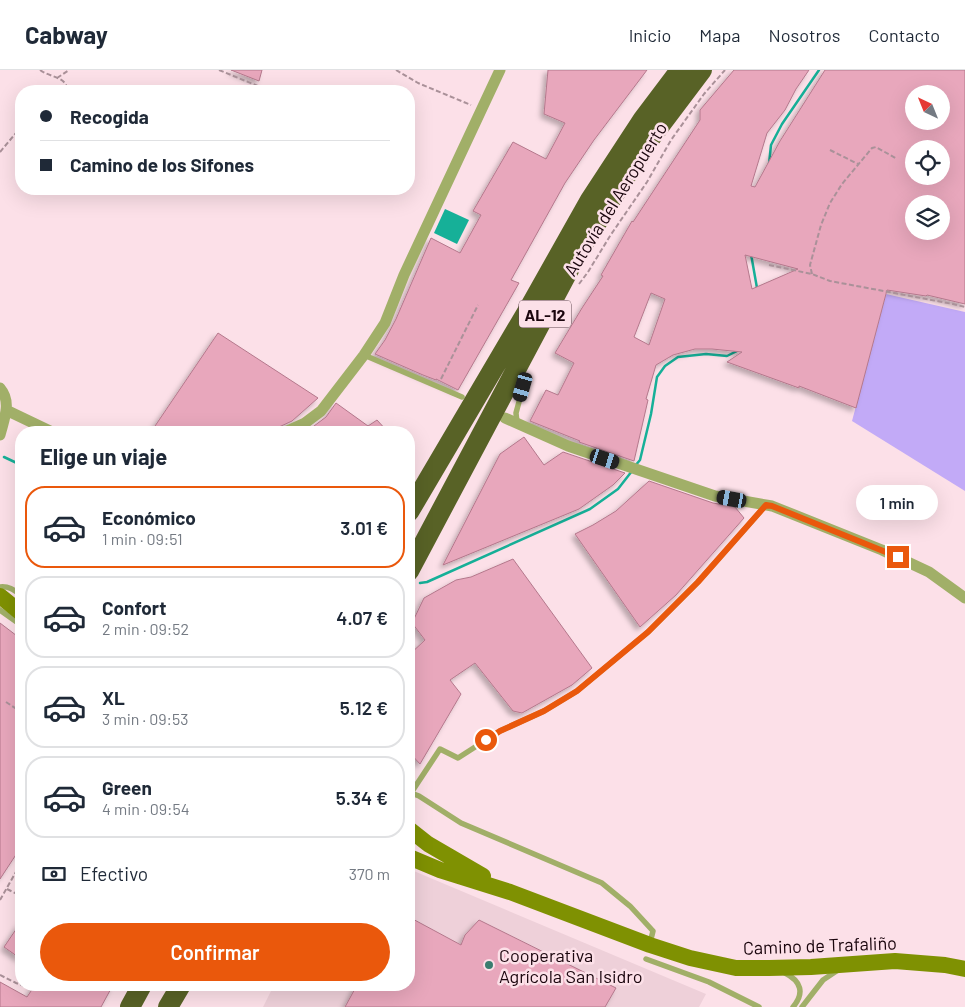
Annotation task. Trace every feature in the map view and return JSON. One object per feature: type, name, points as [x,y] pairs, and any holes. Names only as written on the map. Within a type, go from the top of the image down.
[{"type":"highway","name":"Autovía del Aeropuerto","points":[[415,502],[528,310],[590,200],[643,119],[680,70]]},
{"type":"highway","name":"Autovía del Aeropuerto","points":[[415,560],[579,252],[650,139],[702,70]]},
{"type":"highway","points":[[130,1007],[139,991]]},
{"type":"highway","points":[[168,1007],[177,991]]},
{"type":"street","points":[[298,426],[321,411],[364,356],[385,323],[404,275],[500,70]]},
{"type":"street","points":[[0,388],[4,393],[7,403],[0,436]]},
{"type":"street","points":[[6,410],[39,426]]},
{"type":"street","points":[[505,418],[568,446],[715,496],[772,506],[882,550],[929,572],[965,598]]},
{"type":"street","points":[[0,596],[15,608]]},
{"type":"street","points":[[415,834],[428,844],[510,892]]},
{"type":"street","points":[[415,860],[440,870],[510,892]]},
{"type":"street","points":[[415,865],[440,870]]},
{"type":"street","name":"Camino de Trafaliño","points":[[510,892],[648,952],[690,958],[736,968],[810,967],[895,961],[945,965],[965,970]]},
{"type":"lane","points":[[364,356],[462,397]]},
{"type":"lane","points":[[517,423],[516,413],[523,387]]},
{"type":"lane","points":[[415,786],[440,748],[458,758],[500,731],[544,711],[577,691],[648,632],[698,582],[766,505]]},
{"type":"lane","points":[[0,586],[6,586],[15,590]]},
{"type":"lane","points":[[0,610],[15,621]]},
{"type":"lane","points":[[415,794],[461,823],[602,883],[630,906],[653,930],[648,952],[759,1007]]},
{"type":"lane","points":[[802,1007],[823,980],[836,971],[861,964]]},
{"type":"lane","points":[[769,968],[792,976],[798,983],[800,991],[798,1002],[793,1007]]},
{"type":"path","points":[[40,70],[64,81],[67,85]]},
{"type":"path","points":[[57,78],[69,70]]},
{"type":"path","points":[[219,70],[255,85]]},
{"type":"path","points":[[396,70],[418,83],[481,109]]},
{"type":"path","points":[[579,284],[647,182],[671,140],[704,94],[725,70]]},
{"type":"path","points":[[0,152],[15,134]]},
{"type":"path","points":[[812,274],[810,265],[821,225],[842,184],[872,148],[876,147],[898,159]]},
{"type":"path","points":[[830,150],[858,164]]},
{"type":"path","points":[[769,265],[812,274],[830,281],[953,304],[965,308]]},
{"type":"path","points":[[437,386],[478,306]]},
{"type":"path","points":[[6,702],[15,708]]},
{"type":"path","points":[[0,900],[15,874]]},
{"type":"path","points":[[7,888],[15,893]]},
{"type":"path","points":[[0,974],[15,983]]},
{"type":"shaded area","points":[[445,209],[469,220],[457,244],[434,233]]},
{"type":"shaded area","points":[[886,294],[965,312],[965,491],[852,421]]},
{"type":"shaded area","points":[[415,872],[706,994],[699,1007],[263,1007],[271,991],[415,991]]},
{"type":"building","points":[[231,70],[262,70],[259,81]]},
{"type":"building","points":[[548,70],[647,70],[594,140],[565,183],[511,280],[519,283],[458,390],[375,354],[396,319],[431,238],[460,253],[481,215],[473,211],[513,142],[546,159],[565,123],[544,114]]},
{"type":"building","points":[[734,70],[809,70],[785,110],[767,133],[751,186],[755,187],[780,141],[825,70],[965,70],[965,304],[927,295],[887,290],[856,408],[799,386],[799,388],[727,362],[742,352],[695,349],[673,355],[656,365],[646,399],[648,400],[634,461],[579,442],[530,421],[546,390],[558,395],[574,363],[555,353],[603,276],[601,275],[632,221],[700,120],[700,110]],"holes":[[[745,255],[798,269],[752,289]],[[651,293],[665,299],[649,345],[634,337]]]},
{"type":"building","points":[[218,333],[318,398],[292,421],[281,426],[155,426]]},
{"type":"building","points":[[336,403],[368,426],[314,426],[326,417]]},
{"type":"building","points":[[377,420],[382,426],[368,426]]},
{"type":"building","points":[[524,437],[544,465],[563,452],[625,473],[613,485],[579,509],[443,565],[500,454]]},
{"type":"building","points":[[649,481],[713,503],[735,507],[744,518],[676,595],[640,627],[575,534],[616,511]]},
{"type":"building","points":[[513,559],[592,668],[572,685],[522,713],[513,711],[475,663],[450,680],[461,694],[420,764],[415,759],[415,649],[425,640],[415,627],[415,617],[424,598],[456,580],[471,577]]},
{"type":"building","points":[[0,623],[15,634],[15,856],[0,879]]},
{"type":"building","name":"Cooperativa Agrícola San Isidro","points":[[415,920],[461,945],[465,935],[479,920],[616,988],[605,1007],[345,1007],[354,991],[415,991]]},
{"type":"building","points":[[15,931],[15,955],[4,947]]},
{"type":"building","points":[[0,982],[27,997],[31,991],[110,991],[101,1007],[0,1007]]},
{"type":"waterway","points":[[769,164],[771,145],[782,124],[819,70]]},
{"type":"waterway","points":[[751,254],[757,288]]},
{"type":"waterway","points":[[635,466],[640,460],[651,414],[657,377],[665,366],[678,357],[706,354],[727,356],[737,351]]},
{"type":"waterway","points":[[4,457],[15,462]]},
{"type":"waterway","points":[[420,583],[427,582],[590,509],[618,489],[632,471]]},
{"type":"place","name":"Cooperativa Agrícola San Isidro","points":[[489,965]]},
{"type":"route","points":[[486,740],[500,731],[544,711],[577,691],[648,632],[698,582],[766,505],[898,557]]}]
